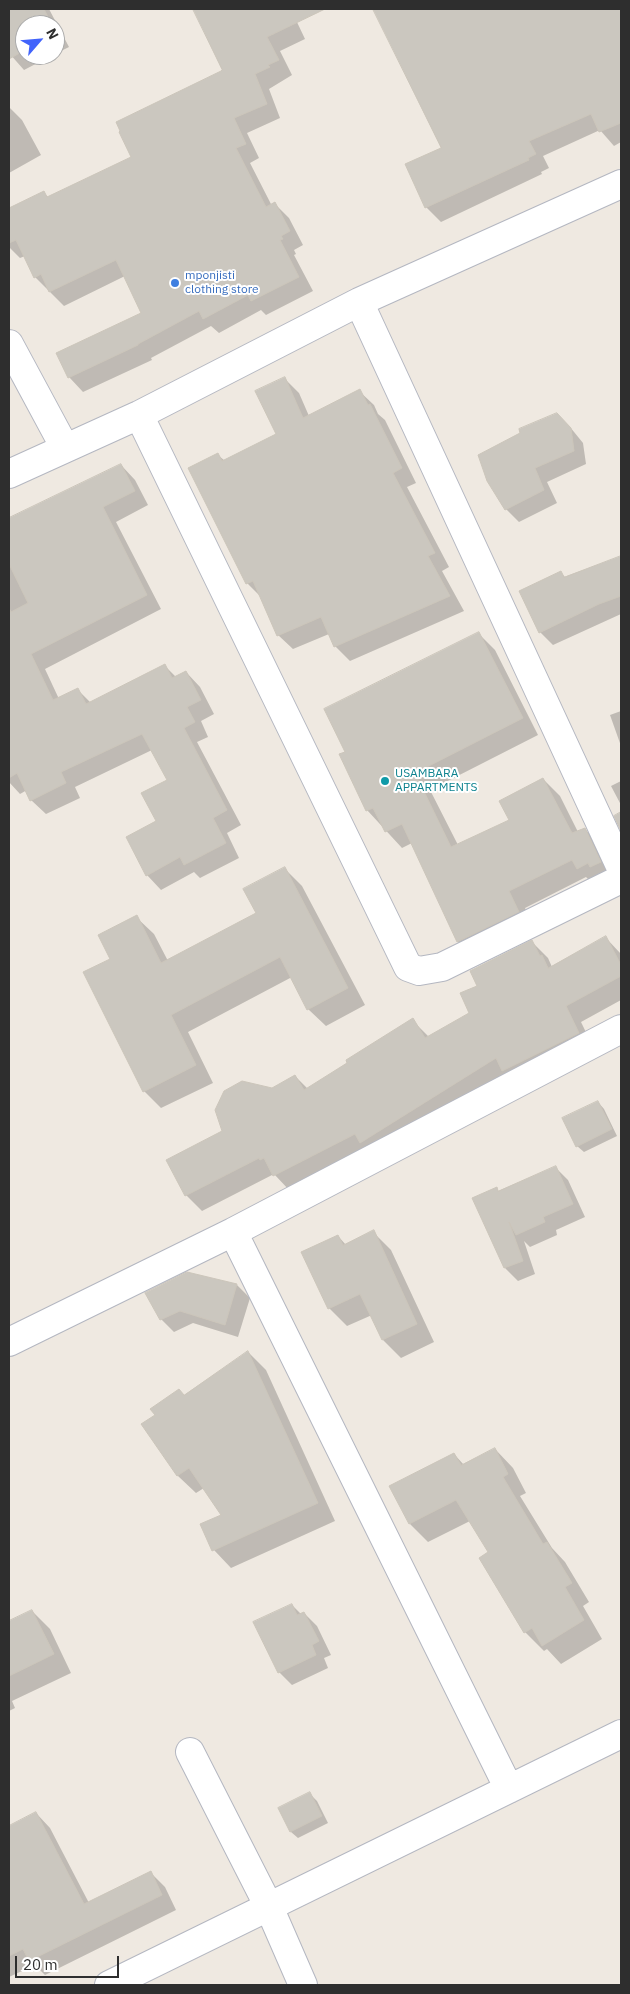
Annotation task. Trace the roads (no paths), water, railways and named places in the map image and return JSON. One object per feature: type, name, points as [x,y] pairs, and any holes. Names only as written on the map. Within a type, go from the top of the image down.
[{"type":"street","points":[[9,474],[139,415],[359,302],[621,184]]},
{"type":"street","points":[[359,302],[621,868]]},
{"type":"street","points":[[9,344],[66,448]]},
{"type":"street","points":[[139,415],[408,967],[419,971],[442,967],[621,879]]},
{"type":"street","points":[[9,1342],[233,1232],[621,1029]]},
{"type":"street","points":[[233,1232],[509,1789]]},
{"type":"street","points":[[109,1985],[621,1734]]},
{"type":"street","points":[[190,1752],[268,1907],[302,1985]]},
{"type":"place","name":"mponjisti clothing store","points":[[175,283]]},
{"type":"place","name":"USAMBARA APPARTMENTS","points":[[385,781]]}]
